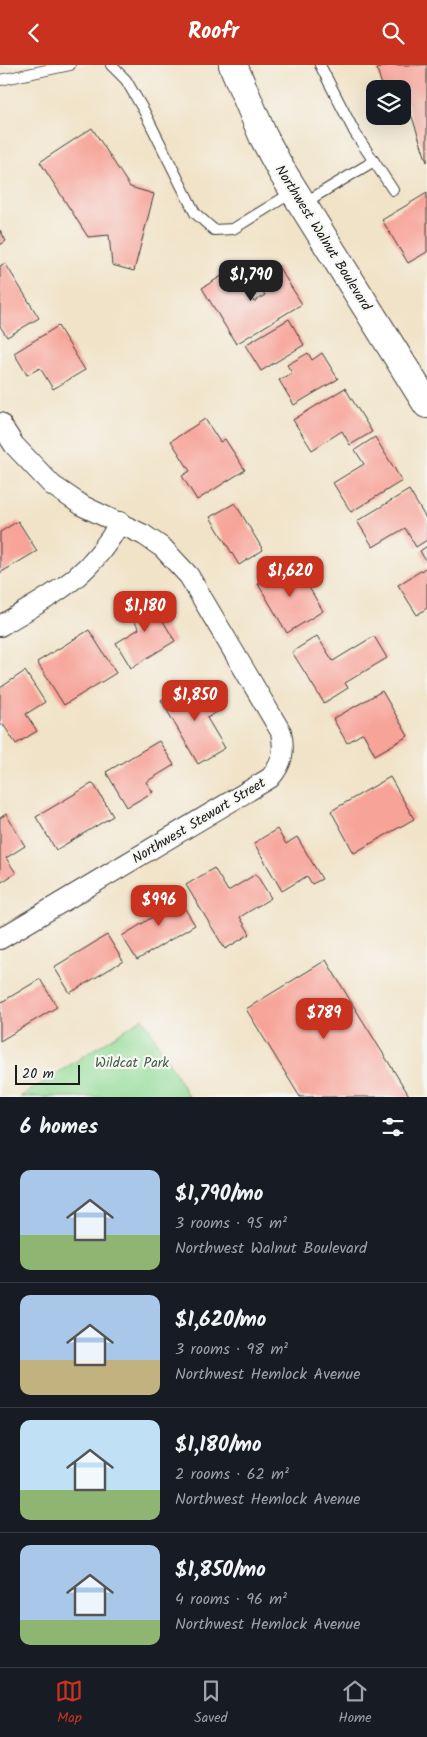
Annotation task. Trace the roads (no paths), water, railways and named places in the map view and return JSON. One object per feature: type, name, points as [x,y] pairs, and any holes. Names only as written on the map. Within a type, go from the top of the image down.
[{"type":"main road","name":"Northwest Walnut Boulevard","points":[[233,65],[263,136],[297,198],[427,404]]},
{"type":"street","points":[[0,423],[20,452],[52,485],[83,506],[120,522],[94,561],[70,583],[0,626]]},
{"type":"street","name":"Northwest Stewart Street","points":[[0,939],[270,778],[278,769],[284,754],[281,732],[189,576],[163,548],[120,522]]},
{"type":"lane","points":[[0,80],[70,65]]},
{"type":"lane","points":[[111,65],[126,80],[144,111],[195,213],[214,230],[233,229],[374,161]]},
{"type":"lane","points":[[320,65],[355,133],[393,190]]},
{"type":"park label","name":"Wildcat Park","points":[[132,1063]]}]
